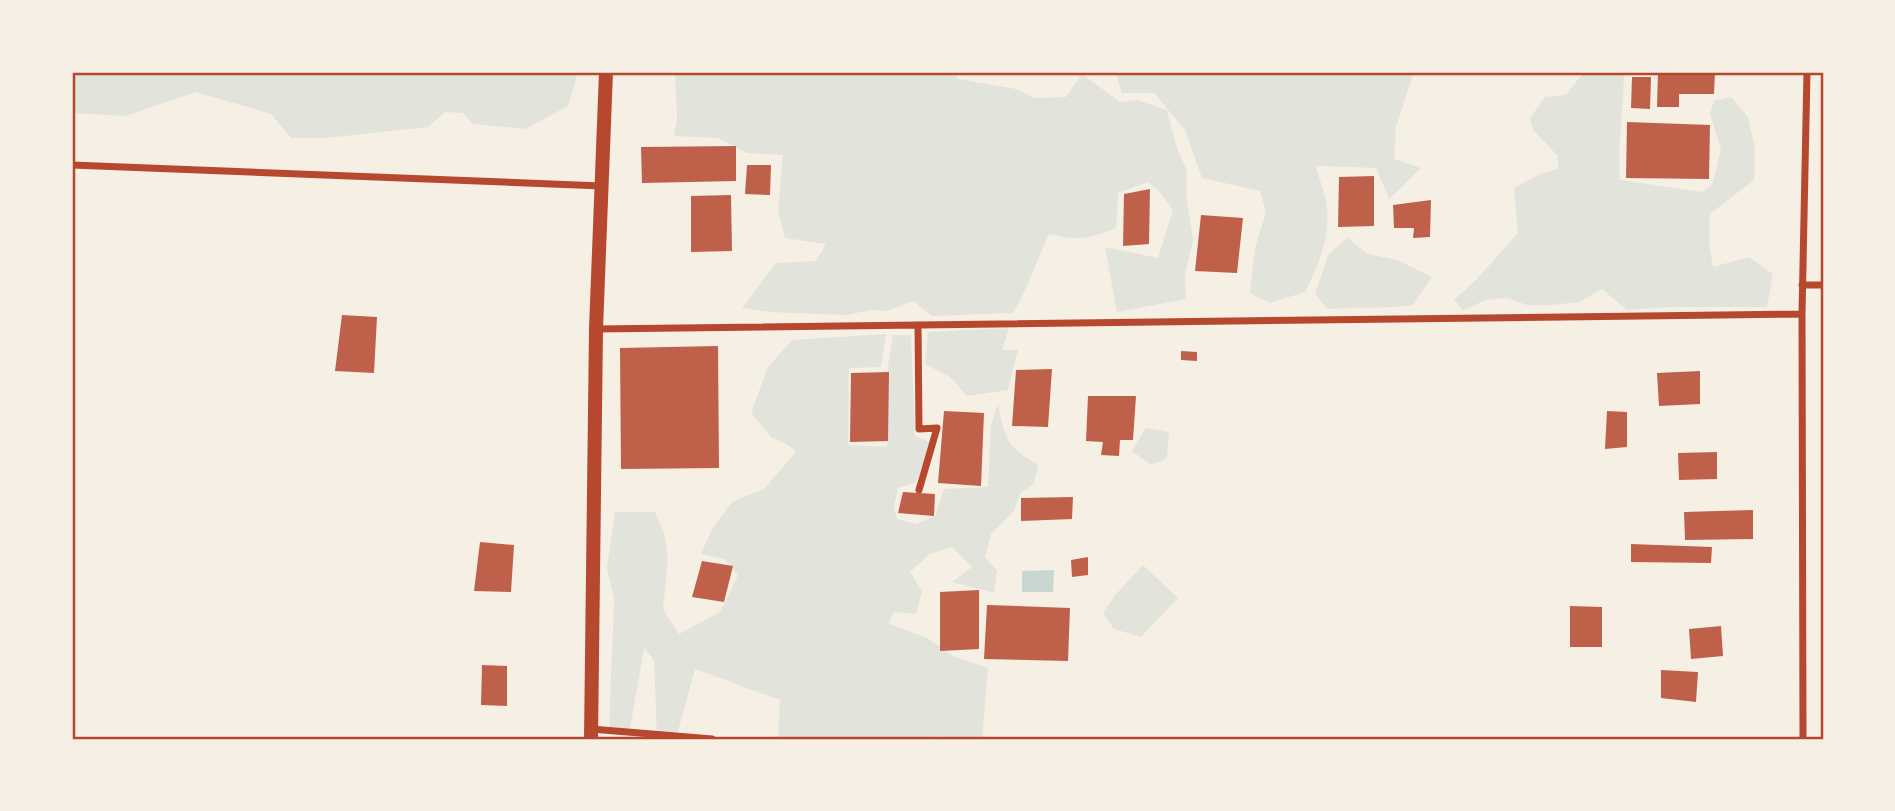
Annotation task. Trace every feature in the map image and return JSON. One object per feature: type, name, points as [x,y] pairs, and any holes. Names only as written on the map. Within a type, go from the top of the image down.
[{"type":"main road","points":[[591,734],[596,329],[606,72]]},
{"type":"street","points":[[1802,739],[1802,285],[1807,72]]},
{"type":"street","points":[[72,166],[602,186]]},
{"type":"street","points":[[1802,285],[1823,285]]},
{"type":"street","points":[[596,329],[1802,314]]},
{"type":"street","points":[[918,325],[919,429],[937,428],[919,490]]},
{"type":"street","points":[[591,734],[712,739]]},
{"type":"shaded area","points":[[72,72],[578,72],[568,106],[525,129],[473,124],[463,113],[445,112],[428,127],[326,138],[291,138],[271,114],[196,92],[126,116],[72,113]]},
{"type":"shaded area","points":[[675,72],[957,72],[957,79],[1016,89],[1035,98],[1066,97],[1082,74],[1120,102],[1137,100],[1167,110],[1177,148],[1187,171],[1186,194],[1193,240],[1185,274],[1186,299],[1117,312],[1105,247],[1158,258],[1173,210],[1158,190],[1148,182],[1118,193],[1116,228],[1083,238],[1049,234],[1013,313],[932,316],[913,301],[887,311],[871,310],[846,315],[770,312],[742,308],[776,263],[816,261],[826,244],[785,238],[778,211],[783,155],[747,153],[718,138],[674,136],[677,118]]},
{"type":"shaded area","points":[[1115,72],[1414,72],[1396,127],[1394,159],[1421,168],[1389,199],[1376,168],[1316,166],[1327,208],[1327,231],[1322,252],[1305,292],[1270,303],[1250,293],[1255,248],[1266,212],[1260,191],[1202,178],[1185,130],[1154,93],[1122,93]]},
{"type":"shaded area","points":[[1584,72],[1624,72],[1620,180],[1702,192],[1712,185],[1721,149],[1710,114],[1714,101],[1731,97],[1748,117],[1755,150],[1754,180],[1710,214],[1709,243],[1713,267],[1749,257],[1773,274],[1767,307],[1627,310],[1602,289],[1579,302],[1552,305],[1527,305],[1507,298],[1485,300],[1463,311],[1454,300],[1518,233],[1514,188],[1540,174],[1558,169],[1558,156],[1533,130],[1530,118],[1545,97],[1566,95]]},
{"type":"shaded area","points":[[1347,238],[1368,254],[1397,260],[1432,277],[1413,305],[1328,309],[1315,294],[1328,255]]},
{"type":"shaded area","points":[[1009,328],[1002,350],[1018,350],[1008,390],[967,396],[950,377],[925,364],[928,332]]},
{"type":"shaded area","points":[[886,334],[881,367],[849,368],[848,445],[887,447],[888,366],[893,335],[911,335],[915,436],[930,442],[915,483],[898,488],[894,507],[897,519],[916,524],[935,516],[944,489],[988,487],[991,425],[998,404],[1009,441],[1020,453],[1038,465],[1034,484],[1020,493],[1014,511],[991,534],[985,557],[997,571],[994,593],[952,582],[972,567],[952,547],[930,554],[910,572],[922,591],[916,614],[894,612],[888,623],[927,638],[953,656],[988,668],[982,739],[951,739],[939,736],[905,739],[778,739],[780,700],[695,669],[677,735],[657,739],[654,660],[644,648],[630,729],[609,730],[614,600],[607,567],[615,512],[655,512],[664,533],[668,559],[663,609],[679,634],[720,612],[738,575],[724,559],[701,554],[712,529],[732,502],[764,489],[796,452],[771,437],[751,413],[768,367],[792,340]]},
{"type":"shaded area","points":[[1146,428],[1169,432],[1167,458],[1151,465],[1132,451]]},
{"type":"shaded area","points":[[1143,565],[1178,598],[1141,637],[1114,629],[1103,613],[1115,595]]},
{"type":"shaded area","points":[[1054,570],[1053,592],[1022,592],[1022,571]]},
{"type":"building","points":[[1658,72],[1715,72],[1714,94],[1679,94],[1679,107],[1657,107]]},
{"type":"building","points":[[1632,77],[1651,77],[1650,109],[1631,108]]},
{"type":"building","points":[[1627,122],[1710,125],[1709,179],[1626,178]]},
{"type":"building","points":[[736,146],[736,181],[642,183],[641,147]]},
{"type":"building","points":[[747,165],[771,165],[770,195],[745,194]]},
{"type":"building","points":[[1374,176],[1374,226],[1338,227],[1339,177]]},
{"type":"building","points":[[1150,189],[1149,244],[1123,246],[1124,194]]},
{"type":"building","points":[[731,195],[732,251],[691,252],[691,196]]},
{"type":"building","points":[[1431,200],[1430,237],[1413,238],[1414,228],[1394,228],[1393,205]]},
{"type":"building","points":[[1201,215],[1243,218],[1237,273],[1195,271]]},
{"type":"building","points":[[342,315],[377,317],[374,373],[335,371]]},
{"type":"building","points":[[718,346],[719,468],[621,469],[620,348]]},
{"type":"building","points":[[1181,351],[1197,352],[1197,361],[1181,360]]},
{"type":"building","points":[[1052,369],[1048,427],[1012,426],[1016,370]]},
{"type":"building","points":[[1700,371],[1700,404],[1659,406],[1657,373]]},
{"type":"building","points":[[889,372],[888,441],[850,442],[851,373]]},
{"type":"building","points":[[1088,396],[1136,396],[1133,440],[1120,440],[1119,456],[1101,455],[1103,442],[1086,441]]},
{"type":"building","points":[[944,411],[984,413],[981,486],[938,483]]},
{"type":"building","points":[[1607,411],[1627,412],[1627,447],[1605,449]]},
{"type":"building","points":[[1717,452],[1717,479],[1679,480],[1678,453]]},
{"type":"building","points":[[903,492],[935,494],[934,516],[898,513]]},
{"type":"building","points":[[1073,497],[1072,519],[1021,521],[1021,498]]},
{"type":"building","points":[[1753,510],[1753,539],[1685,540],[1684,512]]},
{"type":"building","points":[[480,542],[514,545],[511,592],[474,591]]},
{"type":"building","points":[[1631,544],[1712,547],[1711,563],[1631,562]]},
{"type":"building","points":[[1088,557],[1088,575],[1072,577],[1071,560]]},
{"type":"building","points":[[702,561],[733,566],[724,602],[692,597]]},
{"type":"building","points":[[979,590],[979,649],[940,651],[940,592]]},
{"type":"building","points":[[987,605],[1070,608],[1068,661],[984,659]]},
{"type":"building","points":[[1570,606],[1602,607],[1602,647],[1570,647]]},
{"type":"building","points":[[1721,626],[1723,656],[1691,659],[1689,629]]},
{"type":"building","points":[[482,665],[507,666],[507,706],[481,705]]},
{"type":"building","points":[[1661,670],[1698,672],[1696,702],[1661,698]]}]
